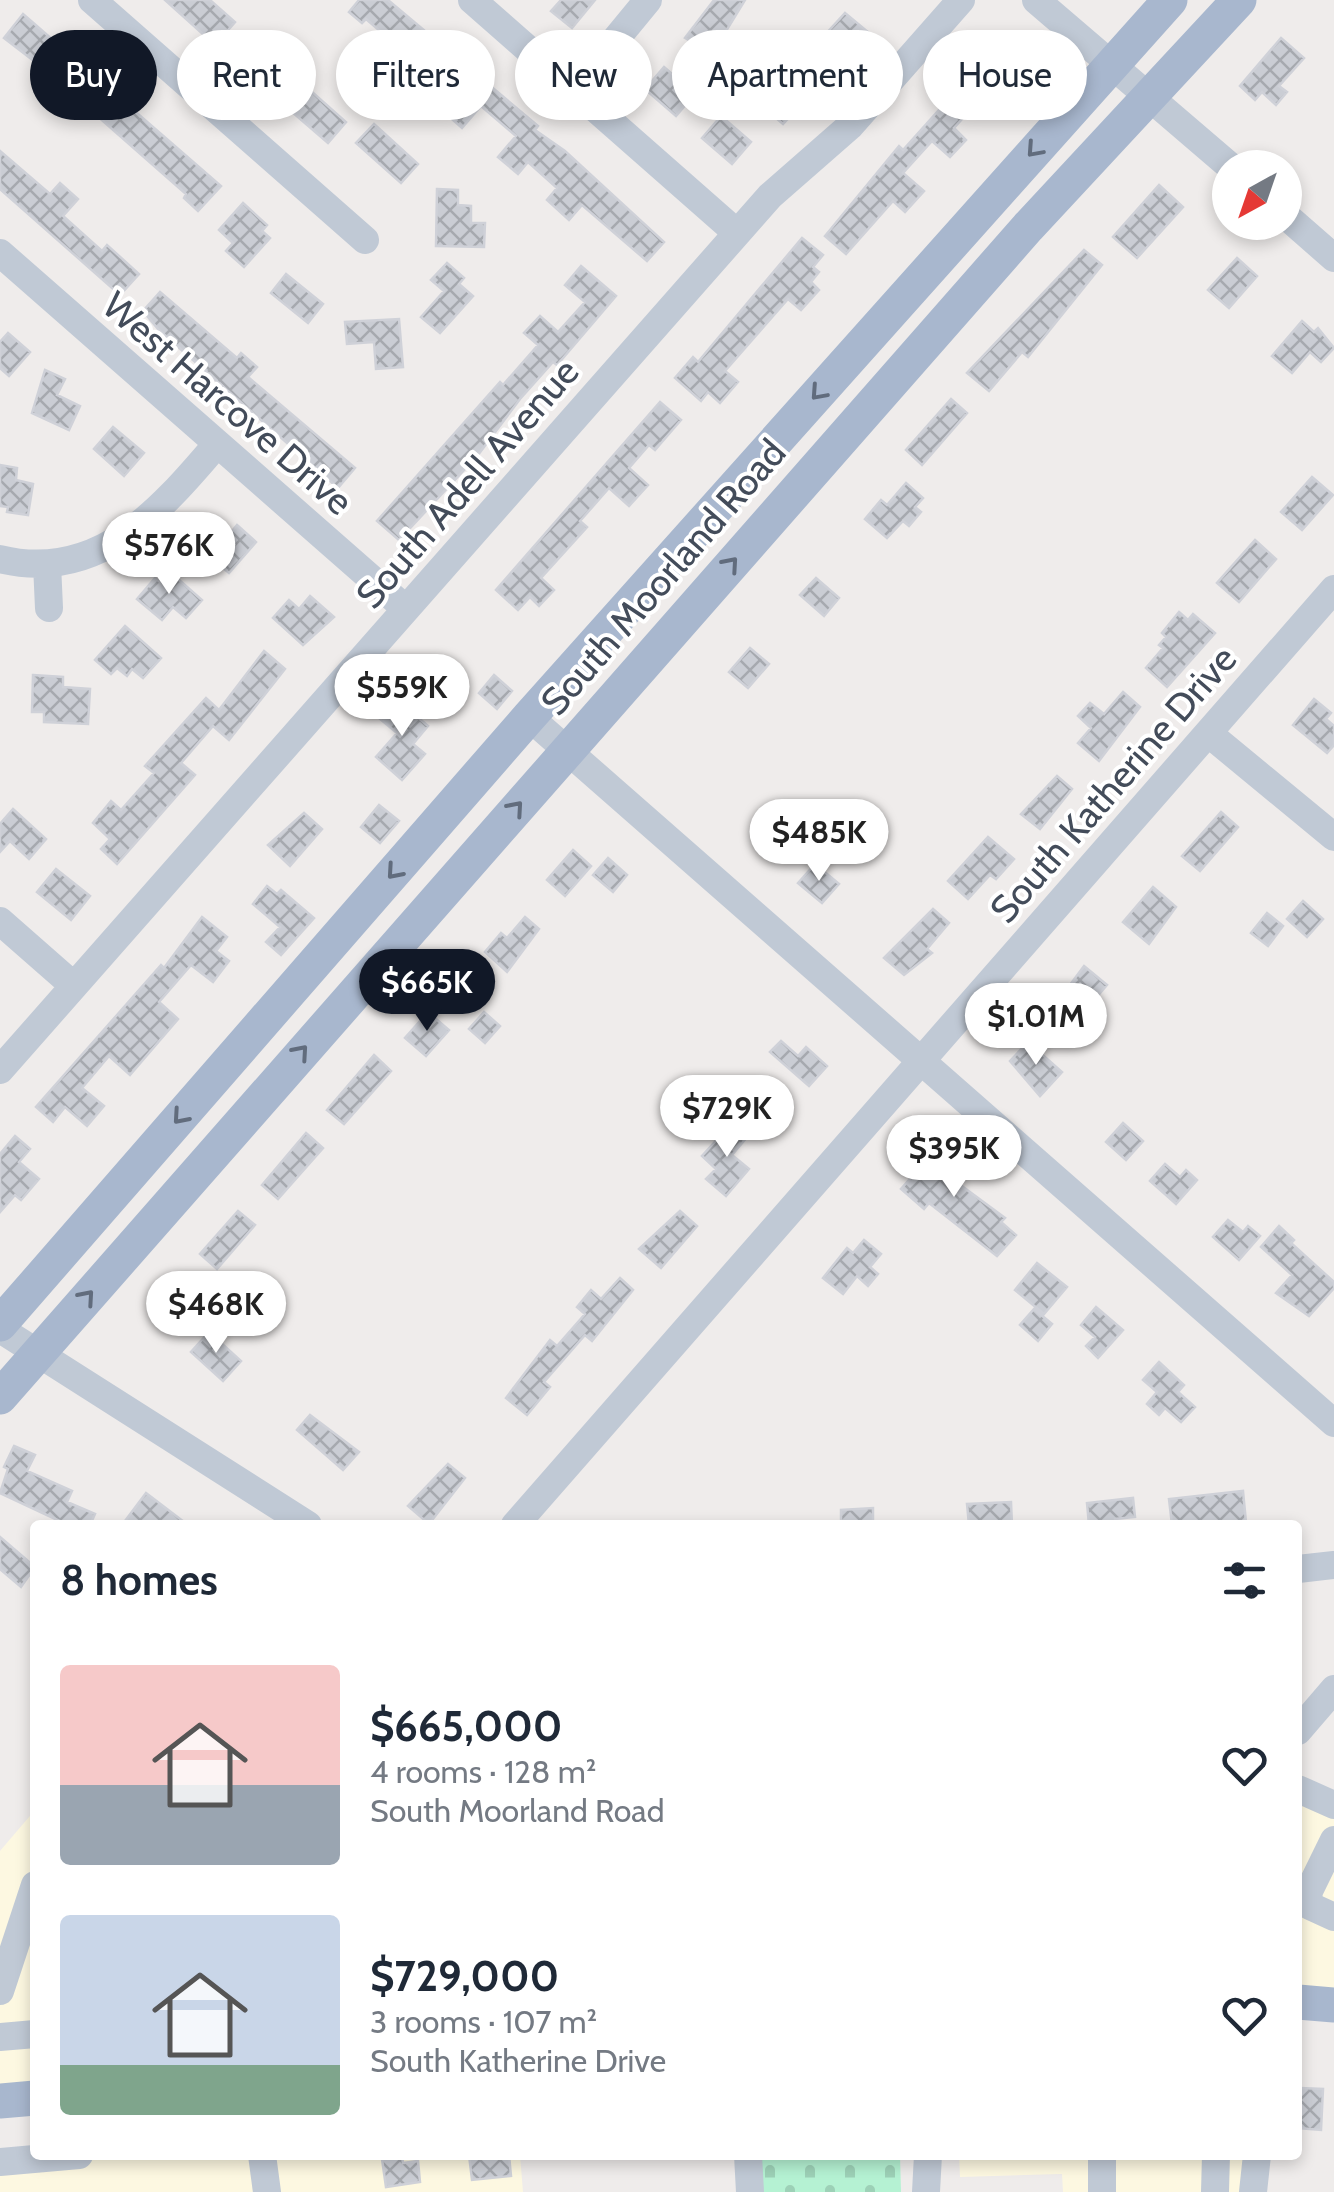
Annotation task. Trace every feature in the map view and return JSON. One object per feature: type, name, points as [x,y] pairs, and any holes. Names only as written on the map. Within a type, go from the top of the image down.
[{"type":"main road","name":"South Moorland Road","points":[[0,1327],[529,717],[1170,0]]},
{"type":"main road","name":"South Moorland Road","points":[[0,1397],[1028,227],[1239,0]]},
{"type":"main road","points":[[1302,2002],[1334,2005]]},
{"type":"main road","points":[[0,2101],[30,2098]]},
{"type":"street","points":[[92,0],[365,240]]},
{"type":"street","points":[[472,0],[515,38]]},
{"type":"street","points":[[623,30],[648,0]]},
{"type":"street","name":"South Adell Avenue","points":[[0,1070],[770,196],[850,126],[961,0]]},
{"type":"street","points":[[1036,0],[1212,150]]},
{"type":"street","points":[[608,120],[737,233]]},
{"type":"street","points":[[1302,230],[1334,258]]},
{"type":"street","name":"West Harcove Drive","points":[[0,253],[406,610]]},
{"type":"street","points":[[0,559],[47,564],[91,555],[132,534],[168,501],[217,444]]},
{"type":"street","points":[[47,564],[48,608]]},
{"type":"street","name":"South Katherine Drive","points":[[519,1520],[1334,589]]},
{"type":"street","points":[[529,717],[919,1063],[1334,1422]]},
{"type":"street","points":[[1208,733],[1334,837]]},
{"type":"street","points":[[0,921],[74,986]]},
{"type":"street","points":[[0,1327],[36,1355],[300,1520]]},
{"type":"street","points":[[1302,1569],[1334,1565]]},
{"type":"street","points":[[1302,1727],[1334,1689]]},
{"type":"street","points":[[1302,1791],[1334,1805]]},
{"type":"street","points":[[1334,1840],[1308,1893],[1310,1906],[1334,1917]]},
{"type":"street","points":[[0,1991],[30,1906]]},
{"type":"street","points":[[0,2037],[30,2034]]},
{"type":"street","points":[[0,2162],[30,2159]]},
{"type":"street","points":[[263,2160],[266,2192]]},
{"type":"street","points":[[748,2160],[750,2192]]},
{"type":"street","points":[[926,2192],[928,2160]]},
{"type":"street","points":[[1102,2160],[1102,2192]]},
{"type":"street","points":[[1253,2192],[1257,2160]]},
{"type":"shaded area","points":[[1302,1775],[1334,1793],[1334,2005],[1302,2002]]},
{"type":"shaded area","points":[[30,1816],[30,2098],[0,2101],[0,1851]]},
{"type":"shaded area","points":[[520,2160],[523,2192],[0,2192],[0,2162]]},
{"type":"shaded area","points":[[959,2160],[1256,2160],[1253,2192],[1063,2192],[1062,2174],[960,2177]]},
{"type":"green space","points":[[754,2160],[900,2160],[901,2192],[756,2192]]},
{"type":"building","points":[[165,0],[210,0],[235,22],[228,30],[198,30]]},
{"type":"building","points":[[359,0],[388,0],[424,30],[379,30],[349,12]]},
{"type":"building","points":[[561,0],[595,0],[572,28],[551,11]]},
{"type":"building","points":[[714,0],[745,0],[727,30],[691,30]]},
{"type":"building","points":[[845,13],[866,30],[829,30]]},
{"type":"building","points":[[23,14],[41,30],[30,30],[30,58],[4,38]]},
{"type":"building","points":[[1281,38],[1304,58],[1279,86],[1287,92],[1276,105],[1262,92],[1255,100],[1240,86]]},
{"type":"building","points":[[664,67],[672,74],[672,113],[652,95],[652,81]]},
{"type":"building","points":[[495,90],[515,107],[515,120],[531,120],[538,126],[535,130],[565,151],[664,242],[647,261],[582,205],[569,220],[547,200],[557,188],[528,162],[518,174],[498,157],[516,136],[495,118]]},
{"type":"building","points":[[316,95],[336,113],[336,120],[346,122],[328,143],[301,120],[316,120]]},
{"type":"building","points":[[102,120],[145,120],[221,186],[198,211],[184,198],[186,194]]},
{"type":"building","points":[[453,120],[469,120],[462,128]]},
{"type":"building","points":[[718,120],[726,120],[751,142],[732,164],[702,138]]},
{"type":"building","points":[[930,120],[961,120],[954,128],[966,140],[950,157],[932,141],[903,173],[924,191],[905,212],[893,201],[846,254],[825,236],[899,146],[903,150]]},
{"type":"building","points":[[374,124],[418,164],[401,183],[356,143]]},
{"type":"building","points":[[0,151],[50,194],[60,183],[78,199],[63,216],[102,251],[107,245],[139,274],[120,295],[0,189]]},
{"type":"building","points":[[1159,185],[1183,207],[1137,258],[1113,237]]},
{"type":"building","points":[[437,189],[458,190],[458,205],[471,206],[471,223],[485,223],[484,247],[436,246]]},
{"type":"building","points":[[243,203],[267,225],[262,231],[270,238],[244,267],[226,251],[233,243],[219,230]]},
{"type":"building","points":[[802,238],[823,255],[813,267],[819,272],[811,282],[819,290],[801,310],[788,299],[725,371],[738,382],[720,403],[708,392],[701,401],[675,378],[693,357],[698,362]]},
{"type":"building","points":[[1084,250],[1102,265],[1028,357],[1022,352],[989,391],[967,373]]},
{"type":"building","points":[[1237,258],[1257,276],[1229,308],[1208,290]]},
{"type":"building","points":[[447,263],[464,278],[459,284],[473,296],[440,333],[421,317],[444,291],[431,280]]},
{"type":"building","points":[[581,266],[616,296],[557,365],[553,362],[520,399],[478,455],[399,540],[377,521],[500,382],[503,385],[538,345],[524,333],[540,316],[558,332],[585,302],[565,285]]},
{"type":"building","points":[[286,274],[323,304],[308,323],[271,293]]},
{"type":"building","points":[[160,292],[237,358],[241,353],[257,367],[248,377],[355,468],[338,488],[159,330],[143,311]]},
{"type":"building","points":[[399,319],[403,367],[376,369],[374,342],[347,344],[345,322]]},
{"type":"building","points":[[1302,321],[1314,332],[1318,328],[1334,348],[1321,362],[1310,352],[1292,373],[1272,356]]},
{"type":"building","points":[[8,333],[30,352],[9,376],[0,368],[0,342]]},
{"type":"building","points":[[45,370],[65,379],[57,395],[80,406],[69,430],[32,413]]},
{"type":"building","points":[[951,399],[967,413],[922,465],[906,450]]},
{"type":"building","points":[[660,402],[681,420],[655,450],[649,445],[629,468],[648,485],[629,506],[609,488],[580,521],[587,527],[541,578],[554,590],[539,606],[530,597],[518,610],[496,590]]},
{"type":"building","points":[[113,427],[144,453],[124,476],[94,449]]},
{"type":"building","points":[[0,465],[17,468],[16,480],[33,484],[28,515],[7,512],[8,507],[0,506]]},
{"type":"building","points":[[1312,477],[1333,495],[1302,530],[1281,512]]},
{"type":"building","points":[[906,483],[923,498],[915,507],[921,512],[909,526],[903,521],[887,538],[865,519],[881,500],[887,505]]},
{"type":"building","points":[[237,525],[256,542],[229,573],[209,556],[203,563],[192,553],[209,534],[221,544]]},
{"type":"building","points":[[1255,540],[1276,559],[1239,602],[1217,583]]},
{"type":"building","points":[[169,571],[202,600],[186,618],[173,607],[162,620],[137,599],[155,578],[160,582]]},
{"type":"building","points":[[816,578],[839,598],[824,616],[800,595]]},
{"type":"building","points":[[310,596],[334,617],[303,645],[273,618],[289,600],[299,609]]},
{"type":"building","points":[[1179,612],[1188,620],[1193,614],[1215,633],[1167,687],[1146,668],[1163,648],[1159,645],[1166,637],[1162,633]]},
{"type":"building","points":[[125,626],[161,658],[143,678],[132,669],[127,676],[117,668],[111,674],[95,660]]},
{"type":"building","points":[[750,648],[769,664],[748,688],[729,672]]},
{"type":"building","points":[[264,651],[285,669],[229,740],[213,726],[181,763],[195,775],[117,864],[101,849],[110,839],[93,823],[111,801],[121,810],[154,773],[145,766],[206,698],[219,710]]},
{"type":"building","points":[[33,675],[63,677],[63,687],[90,689],[88,724],[44,722],[44,712],[32,712]]},
{"type":"building","points":[[494,675],[512,691],[497,709],[479,693]]},
{"type":"building","points":[[1123,692],[1140,707],[1099,761],[1078,743],[1091,728],[1078,716],[1090,703],[1104,714]]},
{"type":"building","points":[[395,698],[428,726],[413,744],[425,754],[402,780],[376,757],[397,733],[379,718]]},
{"type":"building","points":[[1314,699],[1331,713],[1326,719],[1334,726],[1334,745],[1327,753],[1293,725]]},
{"type":"building","points":[[1057,776],[1072,789],[1040,829],[1021,814]]},
{"type":"building","points":[[379,805],[399,821],[380,843],[361,827]]},
{"type":"building","points":[[13,809],[46,839],[29,859],[10,841],[0,852],[0,824]]},
{"type":"building","points":[[1221,812],[1238,827],[1200,871],[1182,856]]},
{"type":"building","points":[[304,813],[322,829],[290,866],[268,845]]},
{"type":"building","points":[[988,837],[1014,859],[996,879],[990,875],[968,899],[948,881]]},
{"type":"building","points":[[573,850],[591,866],[565,896],[547,880]]},
{"type":"building","points":[[608,858],[627,875],[613,892],[593,875]]},
{"type":"building","points":[[815,864],[839,884],[822,903],[798,883]]},
{"type":"building","points":[[56,869],[90,896],[71,920],[37,892]]},
{"type":"building","points":[[267,886],[277,894],[281,890],[314,918],[281,955],[266,942],[280,927],[253,904]]},
{"type":"building","points":[[1153,887],[1176,907],[1149,944],[1123,922]]},
{"type":"building","points":[[1303,901],[1323,919],[1307,937],[1287,919]]},
{"type":"building","points":[[933,909],[949,923],[927,949],[932,953],[904,975],[884,958]]},
{"type":"building","points":[[1267,913],[1283,926],[1268,946],[1251,933]]},
{"type":"building","points":[[202,917],[227,937],[216,951],[229,961],[213,982],[191,965],[159,1002],[178,1019],[130,1075],[109,1056],[82,1088],[104,1106],[87,1126],[65,1107],[53,1122],[36,1107],[161,965],[164,968]]},
{"type":"building","points":[[525,917],[539,929],[507,972],[485,952],[501,933],[507,938]]},
{"type":"building","points":[[1084,966],[1107,985],[1072,1026],[1052,1009]]},
{"type":"building","points":[[428,1012],[449,1030],[426,1056],[405,1038]]},
{"type":"building","points":[[484,1012],[500,1026],[485,1043],[469,1029]]},
{"type":"building","points":[[781,1041],[798,1056],[806,1047],[827,1066],[809,1086],[770,1052]]},
{"type":"building","points":[[1028,1042],[1062,1072],[1040,1096],[1010,1061]]},
{"type":"building","points":[[374,1055],[391,1071],[344,1124],[327,1110]]},
{"type":"building","points":[[733,1122],[749,1135],[732,1155],[749,1169],[726,1196],[706,1179],[716,1169],[702,1156]]},
{"type":"building","points":[[1123,1123],[1143,1141],[1126,1160],[1106,1142]]},
{"type":"building","points":[[306,1133],[323,1148],[278,1199],[262,1185]]},
{"type":"building","points":[[15,1136],[30,1149],[19,1162],[39,1179],[21,1200],[15,1195],[0,1212],[0,1154]]},
{"type":"building","points":[[918,1142],[955,1174],[951,1178],[1005,1218],[1001,1222],[1016,1235],[997,1256],[929,1203],[924,1209],[901,1189],[916,1172],[902,1160]]},
{"type":"building","points":[[1165,1164],[1180,1177],[1186,1170],[1197,1180],[1176,1204],[1150,1181]]},
{"type":"building","points":[[238,1211],[255,1225],[217,1269],[200,1254]]},
{"type":"building","points":[[680,1211],[697,1226],[661,1268],[639,1249]]},
{"type":"building","points":[[1228,1220],[1243,1232],[1248,1226],[1260,1236],[1239,1260],[1213,1237]]},
{"type":"building","points":[[1279,1226],[1294,1240],[1291,1243],[1334,1282],[1334,1288],[1309,1316],[1276,1293],[1292,1275],[1261,1247]]},
{"type":"building","points":[[864,1240],[881,1254],[870,1267],[878,1274],[868,1286],[857,1276],[843,1294],[823,1278],[847,1248],[853,1253]]},
{"type":"building","points":[[1037,1263],[1067,1287],[1044,1314],[1015,1290]]},
{"type":"building","points":[[620,1278],[633,1290],[592,1341],[585,1335],[544,1382],[550,1387],[527,1415],[506,1398],[550,1340],[557,1346],[585,1314],[577,1307],[591,1290],[601,1299]]},
{"type":"building","points":[[1096,1307],[1123,1330],[1098,1358],[1086,1346],[1095,1337],[1081,1325]]},
{"type":"building","points":[[1034,1309],[1052,1324],[1038,1341],[1020,1325]]},
{"type":"building","points":[[209,1332],[241,1361],[223,1381],[191,1352]]},
{"type":"building","points":[[1159,1362],[1184,1385],[1178,1392],[1195,1407],[1181,1422],[1165,1408],[1159,1415],[1147,1404],[1157,1392],[1143,1380]]},
{"type":"building","points":[[310,1415],[359,1452],[343,1470],[297,1430]]},
{"type":"building","points":[[14,1446],[35,1455],[27,1471],[72,1491],[67,1502],[95,1514],[92,1520],[57,1520],[0,1493],[8,1469],[4,1467]]},
{"type":"building","points":[[448,1464],[465,1478],[432,1520],[424,1520],[408,1506]]},
{"type":"building","points":[[1243,1491],[1246,1520],[1171,1520],[1169,1499]]},
{"type":"building","points":[[146,1493],[181,1520],[126,1520]]},
{"type":"building","points":[[1133,1498],[1135,1517],[1089,1520],[1087,1503]]},
{"type":"building","points":[[1011,1502],[1012,1520],[969,1520],[967,1504]]},
{"type":"building","points":[[873,1508],[873,1520],[841,1520],[841,1510]]},
{"type":"building","points":[[0,1537],[30,1563],[30,1574],[21,1587],[0,1569]]},
{"type":"building","points":[[1302,2088],[1323,2089],[1321,2130],[1302,2128]]},
{"type":"building","points":[[382,2160],[418,2161],[420,2182],[386,2187]]},
{"type":"building","points":[[470,2160],[509,2160],[511,2176],[472,2180]]}]
